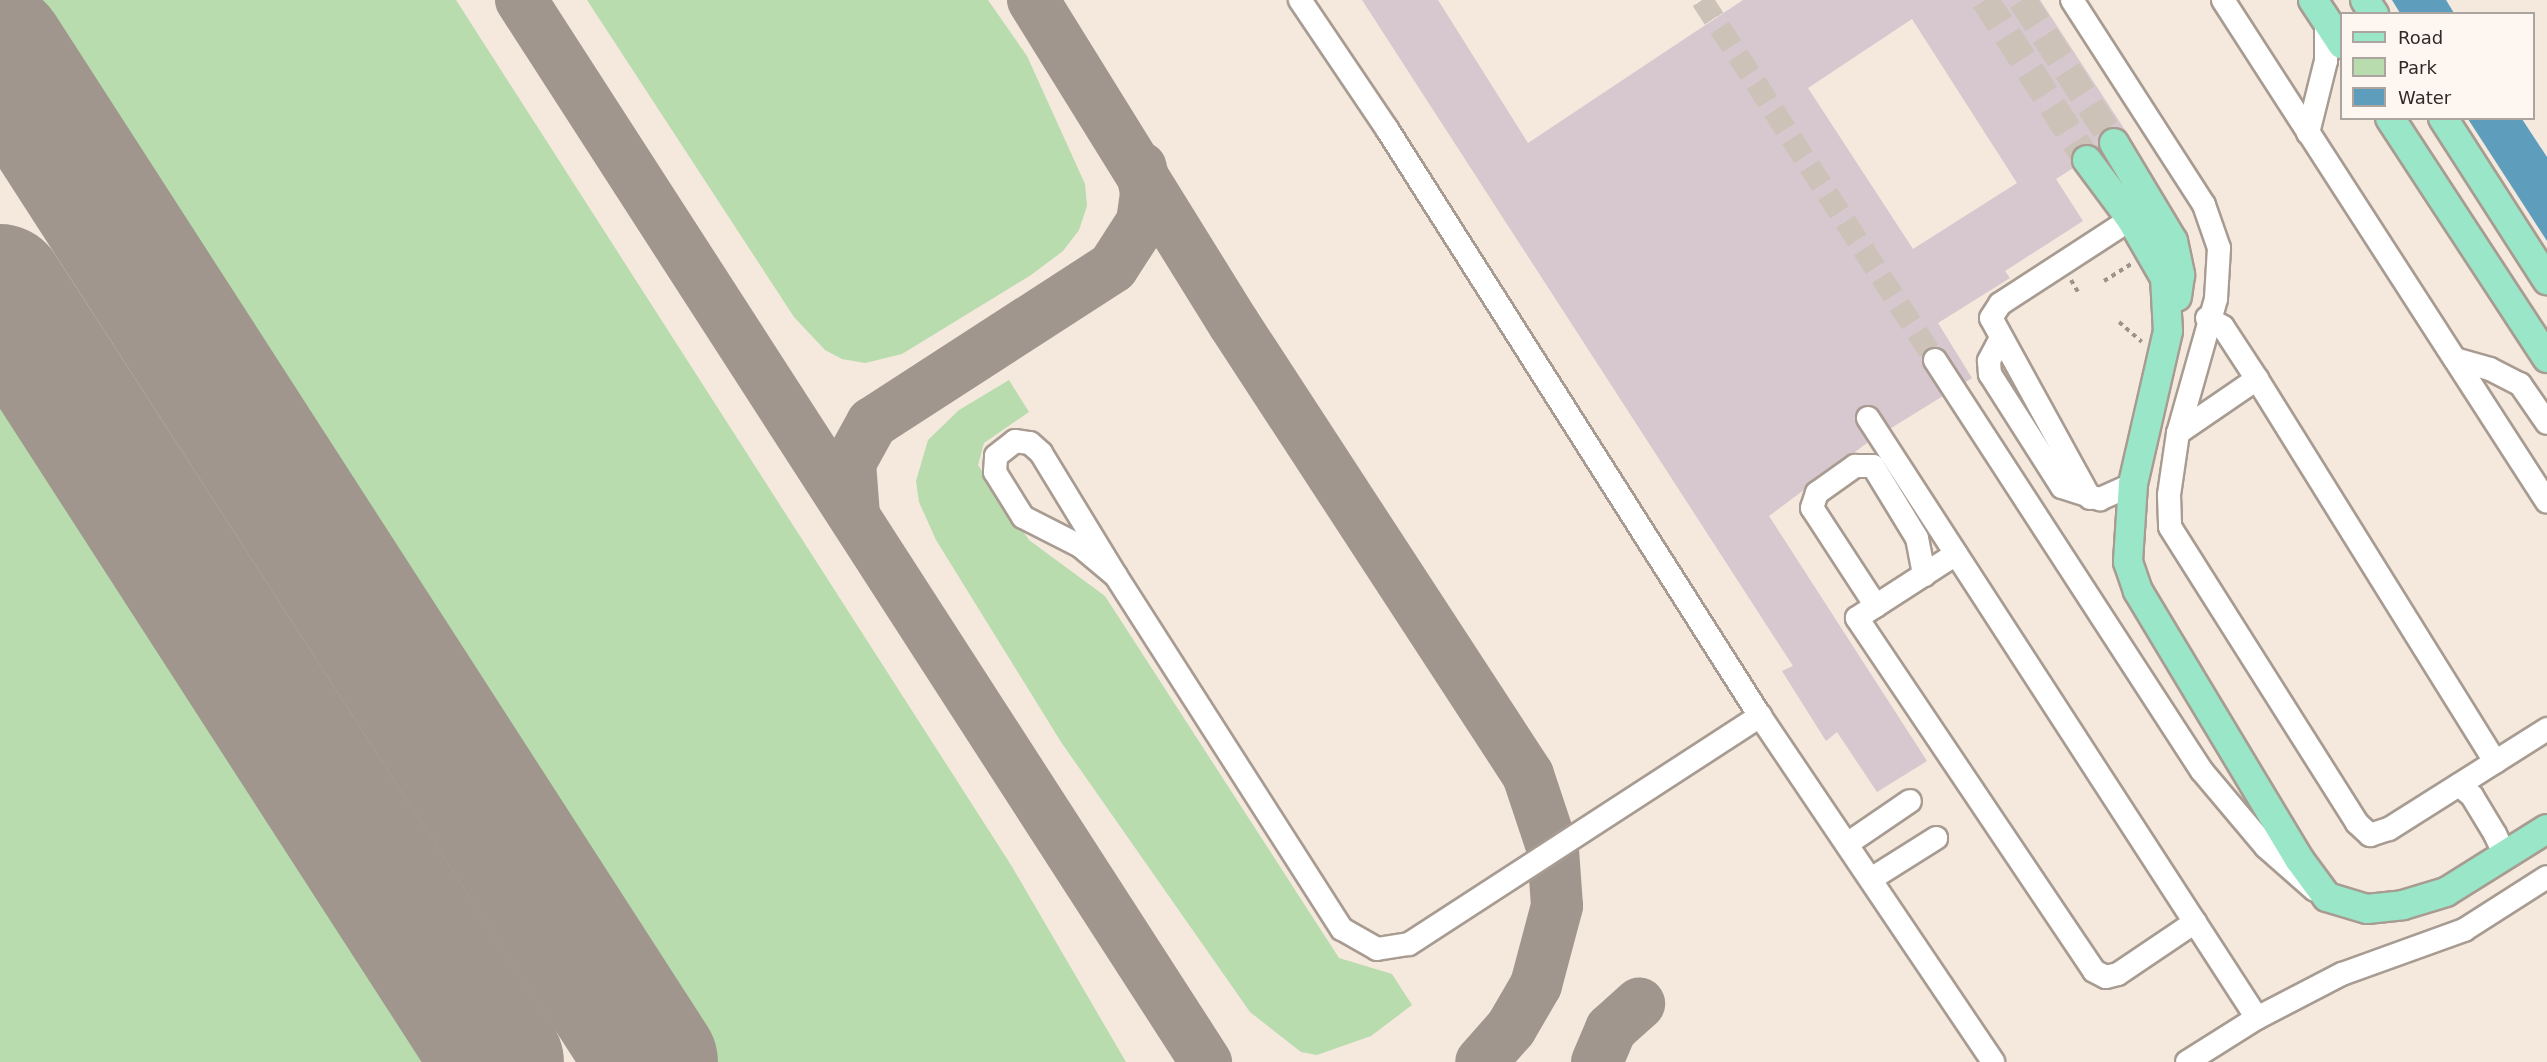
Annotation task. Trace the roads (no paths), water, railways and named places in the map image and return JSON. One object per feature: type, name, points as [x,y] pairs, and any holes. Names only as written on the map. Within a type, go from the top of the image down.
[{"type":"main road","points":[[2320,10],[2340,41]]},
{"type":"main road","points":[[2391,120],[2547,358]]},
{"type":"main road","points":[[2444,120],[2547,280]]},
{"type":"main road","points":[[2114,143],[2166,225],[2178,255],[2181,274],[2133,484],[2128,562],[2138,591],[2234,756],[2326,897],[2367,909],[2403,905],[2446,892],[2547,829]]},
{"type":"main road","points":[[2087,160],[2131,219],[2165,278],[2169,319]]},
{"type":"lane","points":[[1300,0],[1387,129],[1760,716],[1993,1062]]},
{"type":"lane","points":[[2072,0],[2204,205],[2219,248],[2216,298],[2207,318],[2178,433],[2168,515],[2176,541],[2363,832],[2370,835],[2389,830],[2545,732]]},
{"type":"lane","points":[[2223,0],[2547,502]]},
{"type":"lane","points":[[2308,133],[2326,61],[2320,10]]},
{"type":"lane","points":[[2131,219],[2000,303],[1991,318],[2000,340],[2056,430],[2090,498],[2111,496],[2133,484]]},
{"type":"lane","points":[[2207,318],[2223,327],[2258,379],[2495,762]]},
{"type":"lane","points":[[2455,359],[2490,369],[2520,384],[2547,423]]},
{"type":"lane","points":[[1935,360],[2202,771],[2297,879],[2326,897]]},
{"type":"lane","points":[[2178,433],[2258,379]]},
{"type":"lane","points":[[1868,418],[2257,1018]]},
{"type":"lane","points":[[1116,576],[1080,546],[1023,517],[995,472],[1001,449],[1015,441],[1036,447],[1093,533],[1116,576],[1342,929],[1377,949],[1409,944],[1760,716]]},
{"type":"lane","points":[[1876,606],[1812,508],[1817,493],[1855,466],[1873,466],[1917,538],[1924,575]]},
{"type":"lane","points":[[1956,554],[1857,618],[1938,743],[2094,971],[2106,976],[2118,974],[2195,922]]},
{"type":"lane","points":[[2459,785],[2472,796],[2495,834],[2502,849],[2499,859]]},
{"type":"lane","points":[[1847,844],[1910,801]]},
{"type":"lane","points":[[1871,879],[1936,837]]},
{"type":"lane","points":[[2187,1062],[2257,1018],[2342,974],[2464,930],[2547,877]]},
{"type":"water","points":[[2392,0],[2446,0],[2453,12],[2399,12]]},
{"type":"water","points":[[2469,120],[2523,120],[2547,157],[2547,241]]},
{"type":"tunnel","points":[[1702,0],[1935,360]]},
{"type":"tunnel","points":[[1985,0],[2087,160]]},
{"type":"tunnel","points":[[2022,0],[2114,143]]}]
